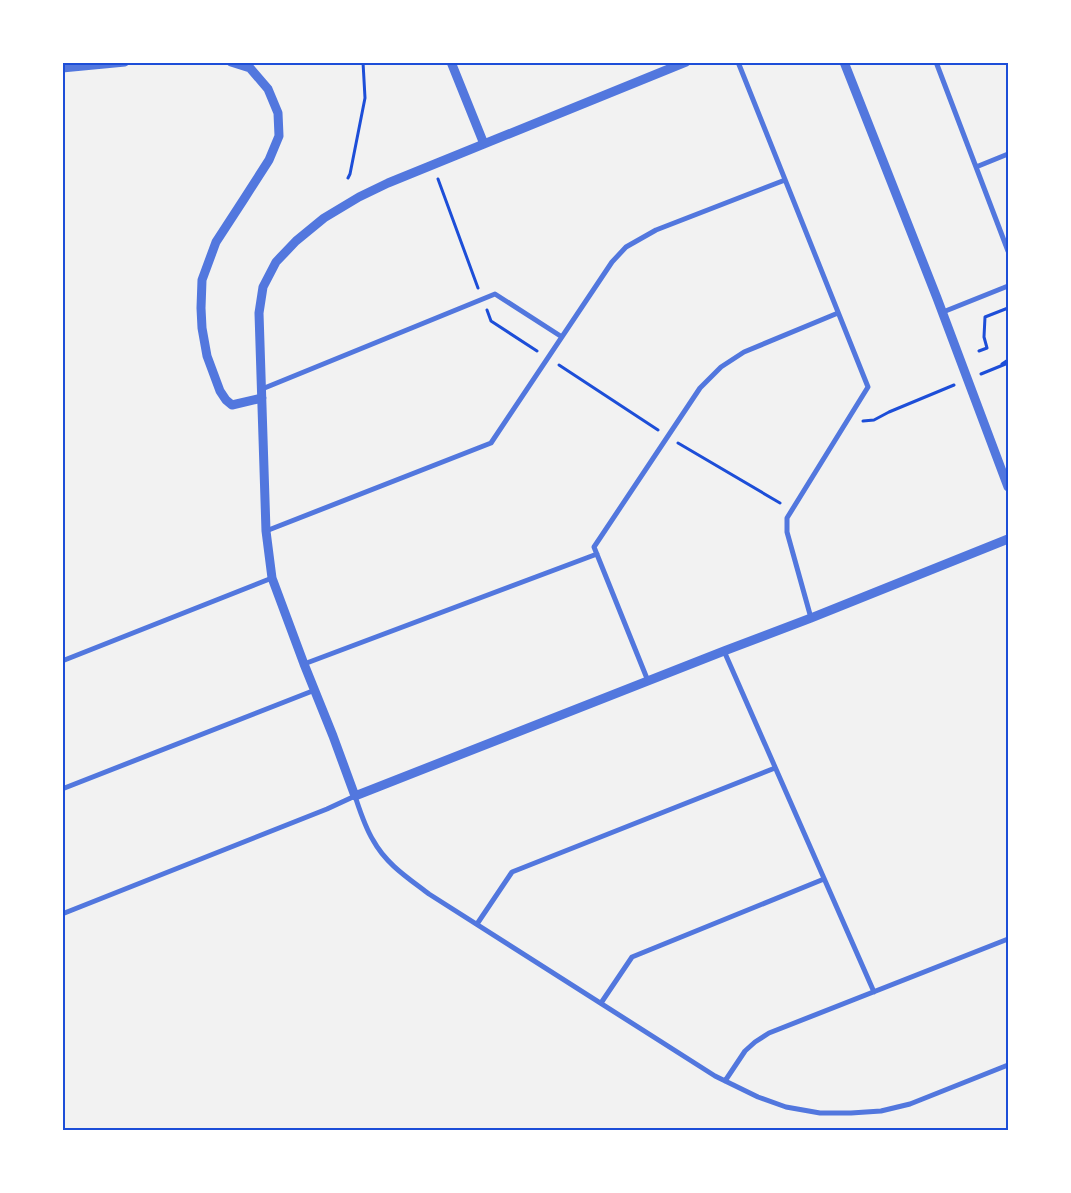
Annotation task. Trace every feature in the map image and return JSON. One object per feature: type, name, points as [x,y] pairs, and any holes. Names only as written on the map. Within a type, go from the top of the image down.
[{"type":"street","points":[[62,68],[83,64],[126,62]]},
{"type":"street","points":[[231,62],[250,68],[268,89],[278,114],[279,136],[269,160],[216,242],[202,280],[202,328],[207,356],[220,391],[232,405],[262,394],[495,294],[562,337]]},
{"type":"street","points":[[451,62],[484,144]]},
{"type":"street","points":[[686,62],[388,183],[359,197],[324,218],[296,241],[276,262],[263,287],[259,313],[266,531],[272,578],[372,840],[387,860],[429,894],[715,1076],[758,1097],[786,1106],[820,1113],[881,1111],[910,1104],[1008,1065]]},
{"type":"street","points":[[738,62],[868,387],[787,518],[787,532],[811,618]]},
{"type":"street","points":[[844,62],[942,312],[1008,488]]},
{"type":"street","points":[[936,62],[1008,251]]},
{"type":"street","points":[[976,166],[1008,154]]},
{"type":"street","points":[[266,531],[491,443],[612,262],[626,247],[656,230],[785,180]]},
{"type":"street","points":[[942,312],[1008,286]]},
{"type":"street","points":[[648,681],[594,547],[700,388],[721,367],[744,352],[838,313]]},
{"type":"street","points":[[62,914],[327,809],[355,796],[1008,539]]},
{"type":"street","points":[[304,664],[596,554]]},
{"type":"street","points":[[62,661],[272,578]]},
{"type":"street","points":[[724,651],[874,992]]},
{"type":"street","points":[[62,789],[315,690]]},
{"type":"street","points":[[477,924],[512,872],[775,768]]},
{"type":"street","points":[[601,1003],[632,957],[824,879]]},
{"type":"street","points":[[725,1081],[745,1051],[769,1033],[1008,939]]},
{"type":"path","points":[[348,178],[365,98],[363,62]]},
{"type":"path","points":[[437,175],[490,321],[668,436],[792,510]]},
{"type":"path","points":[[979,351],[987,348],[984,337],[985,318],[1008,308]]},
{"type":"path","points":[[993,369],[1008,362]]},
{"type":"path","points":[[846,423],[874,420],[916,401]]}]
